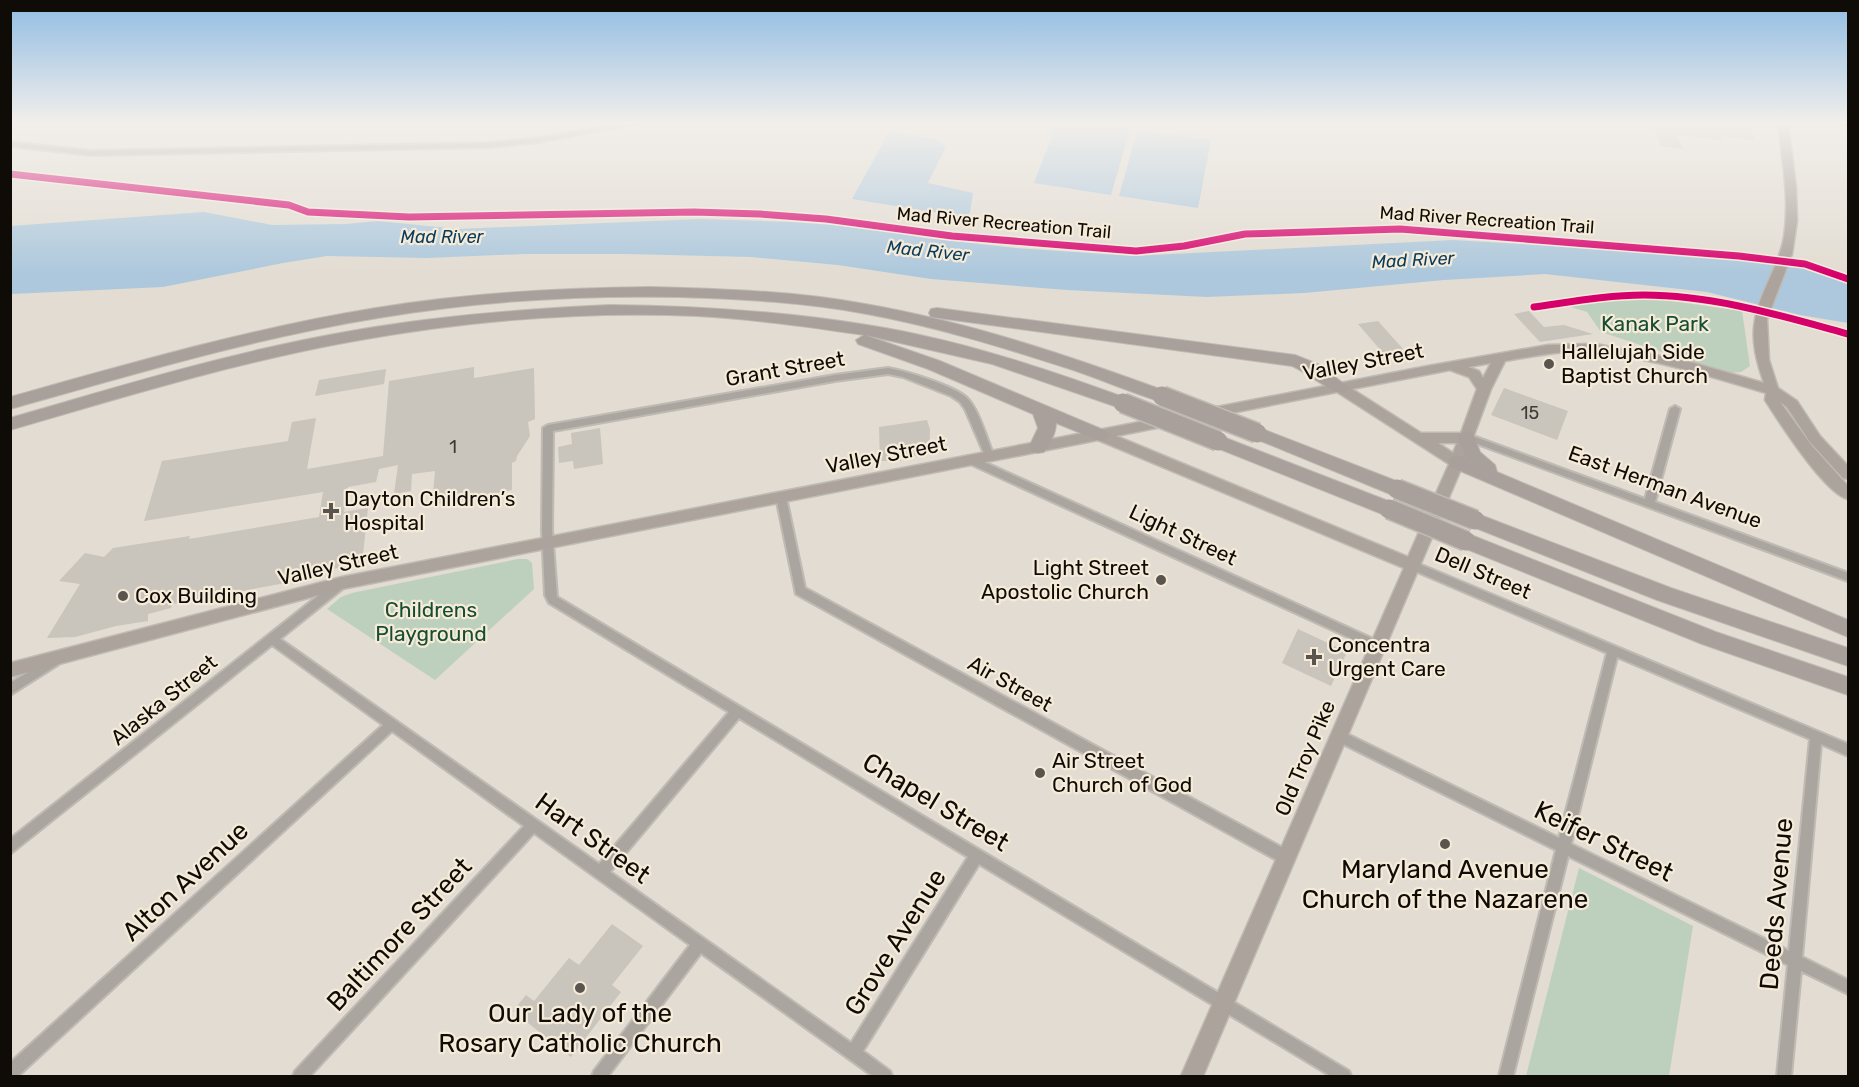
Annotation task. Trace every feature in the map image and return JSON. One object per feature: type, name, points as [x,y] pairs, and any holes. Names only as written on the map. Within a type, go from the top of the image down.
[{"type":"highway","points":[[10,404],[158,361],[271,334],[346,318],[486,299],[602,292],[680,292],[766,297],[864,309],[1031,349],[1162,396],[1664,594],[1848,657]]},
{"type":"highway","points":[[864,309],[891,307],[1295,361],[1314,369],[1340,388]]},
{"type":"highway","points":[[10,424],[154,382],[263,354],[409,326],[486,316],[604,309],[696,310],[790,318],[885,333],[954,348],[1070,384],[1123,403],[1709,638],[1848,686]]},
{"type":"highway","points":[[790,318],[799,323],[901,352],[1100,435]]},
{"type":"highway","points":[[1038,447],[1049,428],[1048,420],[1039,409]]},
{"type":"highway","points":[[1467,437],[1470,452],[1475,460],[1512,485]]},
{"type":"highway","points":[[1457,462],[1848,628]]},
{"type":"main road","points":[[1788,173],[1792,210],[1786,254],[1761,319],[1760,339],[1764,365],[1774,391],[1792,404],[1815,439],[1848,474]]},
{"type":"main road","name":"Valley Street","points":[[10,670],[342,583],[1448,366],[1548,349],[1595,348],[1687,365],[1774,391]]},
{"type":"main road","name":"Old Troy Pike","points":[[1192,1077],[1457,462],[1484,389],[1500,358]]},
{"type":"main road","points":[[1448,366],[1472,372],[1478,377],[1484,389]]},
{"type":"main road","points":[[1340,388],[1457,462]]},
{"type":"main road","points":[[1774,391],[1772,400],[1793,433],[1848,494]]},
{"type":"main road","points":[[1413,434],[1431,439],[1467,437]]},
{"type":"main road","name":"Dell Street","points":[[1100,435],[1412,566]]},
{"type":"street","name":"Grant Street","points":[[547,542],[548,428],[835,378],[888,371],[904,374],[954,394],[963,400],[969,408],[989,456]]},
{"type":"street","points":[[1649,504],[1675,409]]},
{"type":"street","name":"East Herman Avenue","points":[[1467,437],[1848,577]]},
{"type":"street","name":"Light Street","points":[[971,460],[1378,646]]},
{"type":"street","name":"Air Street","points":[[781,497],[800,591],[1287,858]]},
{"type":"street","name":"Chapel Street","points":[[547,542],[549,591],[553,600],[1344,1077]]},
{"type":"street","name":"Dell Street","points":[[1412,566],[1848,750]]},
{"type":"street","name":"Alaska Street","points":[[10,848],[342,583]]},
{"type":"street","name":"Hart Street","points":[[272,639],[885,1077]]},
{"type":"street","points":[[1506,1077],[1613,651]]},
{"type":"street","points":[[10,690],[60,657]]},
{"type":"street","points":[[600,873],[738,711]]},
{"type":"street","name":"Alton Avenue","points":[[10,1074],[392,724]]},
{"type":"street","name":"Keifer Street","points":[[1339,736],[1848,987]]},
{"type":"street","name":"Deeds Avenue","points":[[1784,1077],[1816,737]]},
{"type":"street","name":"Baltimore Street","points":[[300,1077],[533,825]]},
{"type":"street","name":"Grove Avenue","points":[[853,1054],[977,855]]},
{"type":"street","points":[[599,1077],[700,944]]},
{"type":"green space","name":"Kanak Park","points":[[1636,299],[1665,300],[1742,311],[1750,366],[1741,372],[1726,373],[1601,332],[1587,312],[1561,304]]},
{"type":"green space","name":"Childrens Playground","points":[[527,559],[532,563],[534,589],[435,680],[327,609],[341,597],[352,593]]},
{"type":"green space","points":[[1579,868],[1693,926],[1669,1076],[1526,1076]]},
{"type":"water","points":[[867,173],[933,173],[928,183],[973,193],[970,213],[964,217],[852,199]]},
{"type":"water","points":[[1038,173],[1117,173],[1111,195],[1034,183]]},
{"type":"water","points":[[1125,173],[1205,173],[1198,208],[1119,196]]},
{"type":"water","name":"Mad River","points":[[204,212],[272,225],[378,221],[458,229],[700,219],[791,222],[860,227],[925,238],[1016,248],[1133,256],[1453,240],[1660,252],[1806,268],[1848,284],[1848,323],[1800,315],[1707,292],[1545,274],[1444,280],[1304,293],[1207,297],[1067,290],[931,279],[838,265],[751,257],[627,254],[525,254],[427,258],[327,256],[163,287],[11,294],[10,226]]},
{"type":"building","points":[[1529,311],[1544,327],[1564,325],[1593,334],[1540,342],[1514,314]]},
{"type":"building","points":[[1378,321],[1403,349],[1383,353],[1358,324]]},
{"type":"building","points":[[474,367],[474,378],[534,368],[535,419],[528,422],[530,436],[516,461],[512,463],[512,490],[432,505],[435,471],[412,474],[411,491],[394,494],[398,465],[379,469],[376,482],[348,487],[344,512],[368,508],[362,563],[323,571],[323,576],[172,604],[171,608],[148,614],[148,621],[116,626],[75,637],[47,638],[80,584],[59,581],[85,553],[104,557],[113,548],[190,536],[189,539],[319,517],[323,492],[144,521],[162,461],[288,441],[292,422],[316,418],[307,469],[383,456],[389,381]]},
{"type":"building","points":[[386,369],[384,384],[315,396],[319,380]]},
{"type":"building","points":[[1504,388],[1568,411],[1557,440],[1491,415]]},
{"type":"building","points":[[927,420],[930,430],[929,453],[920,453],[919,456],[910,455],[910,459],[901,458],[901,461],[880,461],[879,427]]},
{"type":"building","points":[[600,428],[603,464],[574,469],[573,461],[559,463],[558,447],[572,444],[571,433]]},
{"type":"building","name":"Concentra Urgent Care","points":[[1298,629],[1347,652],[1331,686],[1282,663]]},
{"type":"building","name":"Our Lady of the Rosary Catholic Church","points":[[612,924],[643,946],[612,985],[621,992],[571,1057],[513,1011],[526,995],[534,1001],[569,958],[579,965]]},
{"type":"cycle path","name":"Mad River Recreation Trail","points":[[10,174],[289,205],[308,212],[409,217],[694,212],[760,214],[826,219],[952,236],[1136,251],[1184,246],[1245,234],[1400,229],[1739,256],[1805,264],[1848,279]]},
{"type":"cycle path","points":[[1534,307],[1617,297],[1669,296],[1747,308],[1848,334]]},
{"type":"place","name":"Hallelujah Side Baptist Church","points":[[1549,364]]},
{"type":"place","name":"Dayton Children’s Hospital","points":[[331,511]]},
{"type":"place","name":"Light Street Apostolic Church","points":[[1161,580]]},
{"type":"place","name":"Cox Building","points":[[123,596]]},
{"type":"place","name":"Concentra Urgent Care","points":[[1314,657]]},
{"type":"place","name":"Air Street Church of God","points":[[1040,773]]},
{"type":"place","name":"Maryland Avenue Church of the Nazarene","points":[[1445,844]]},
{"type":"place","name":"Our Lady of the Rosary Catholic Church","points":[[580,988]]}]
